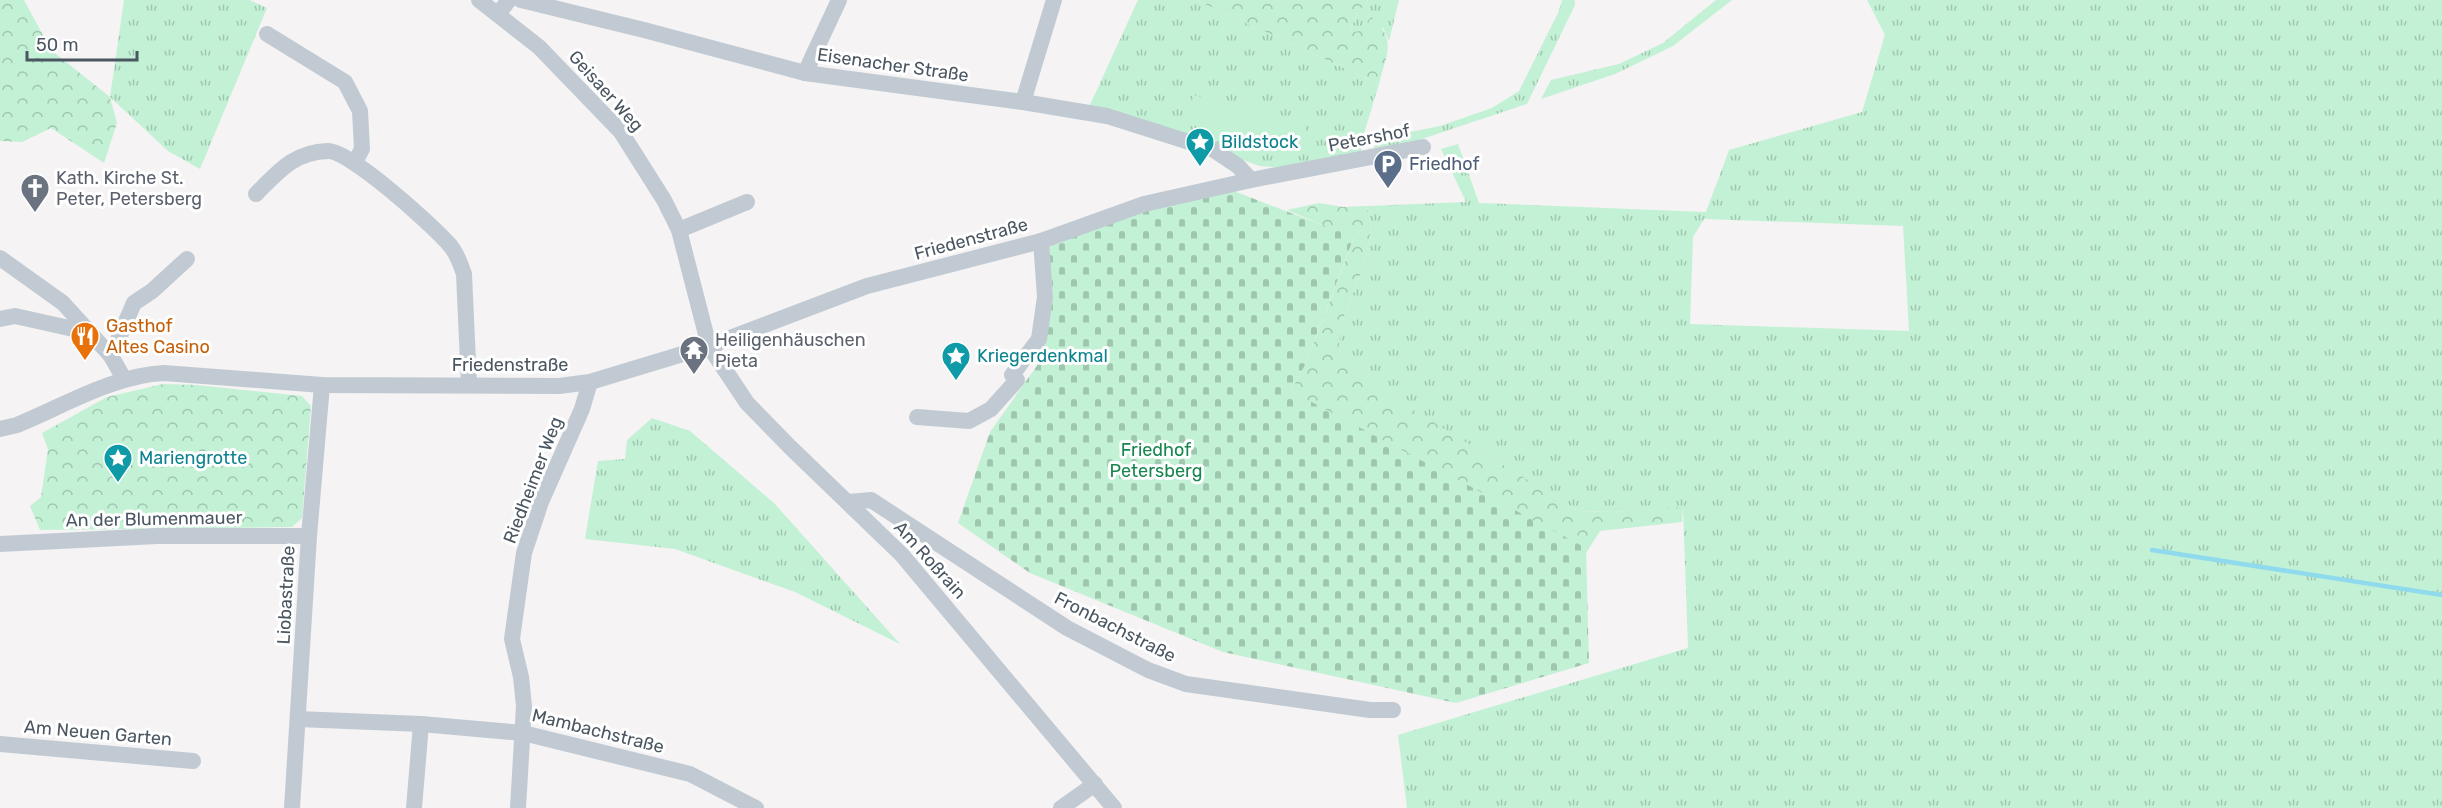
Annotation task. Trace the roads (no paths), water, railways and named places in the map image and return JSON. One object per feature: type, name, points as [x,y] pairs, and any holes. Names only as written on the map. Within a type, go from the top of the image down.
[{"type":"street","name":"Geisaer Weg","points":[[479,0],[539,46],[621,132],[664,200],[679,230],[710,346]]},
{"type":"street","points":[[498,14],[508,0]]},
{"type":"street","name":"Eisenacher Straße","points":[[521,0],[805,73],[1023,102],[1107,116],[1214,150],[1238,166],[1251,180]]},
{"type":"street","points":[[805,73],[839,0]]},
{"type":"street","points":[[1023,102],[1054,0]]},
{"type":"street","points":[[267,34],[345,82],[360,111],[362,149],[355,162]]},
{"type":"street","name":"Petershof","points":[[1251,180],[1424,147]]},
{"type":"street","points":[[256,194],[282,168],[298,156],[331,150],[355,162],[441,236],[458,258],[464,274],[470,384]]},
{"type":"street","name":"Friedenstraße","points":[[0,429],[17,425],[124,379],[144,374],[164,373],[322,385],[559,386],[590,382],[710,346],[867,286],[1041,241],[1144,204],[1251,180]]},
{"type":"street","points":[[679,230],[747,202]]},
{"type":"street","points":[[917,417],[969,421],[991,409],[1017,381],[1012,375],[1039,339],[1045,297],[1041,241]]},
{"type":"street","points":[[0,258],[63,303],[111,356],[124,379]]},
{"type":"street","points":[[111,356],[134,303],[152,291],[187,259]]},
{"type":"street","points":[[0,319],[15,316],[87,332]]},
{"type":"street","name":"Am Roßrain","points":[[710,346],[747,403],[903,555],[1114,808]]},
{"type":"street","name":"Riedheimer Weg","points":[[518,808],[524,692],[512,639],[524,553],[541,502],[582,409],[590,382]]},
{"type":"street","name":"Liobastraße","points":[[292,808],[309,536],[322,385]]},
{"type":"street","name":"Fronbachstraße","points":[[849,502],[871,500],[1067,628],[1148,670],[1186,684],[1370,710],[1394,710]]},
{"type":"street","name":"An der Blumenmauer","points":[[0,544],[157,536],[309,536]]},
{"type":"street","name":"Mambachstraße","points":[[298,719],[421,724],[523,733],[690,774],[756,808]]},
{"type":"street","points":[[414,808],[421,724]]},
{"type":"street","name":"Am Neuen Garten","points":[[0,744],[193,761]]},
{"type":"street","points":[[1061,808],[1095,784]]},
{"type":"waterway","points":[[2152,550],[2442,595]]},
{"type":"place","name":"Bildstock","points":[[1200,168]]},
{"type":"place","name":"Friedhof","points":[[1388,190]]},
{"type":"place","name":"Kath. Kirche St. Peter, Petersberg","points":[[35,214]]},
{"type":"place","name":"Gasthof Altes Casino","points":[[85,362]]},
{"type":"place","name":"Heiligenhäuschen Pieta","points":[[694,376]]},
{"type":"place","name":"Kriegerdenkmal","points":[[956,382]]},
{"type":"place","name":"Mariengrotte","points":[[118,484]]},
{"type":"park label","name":"Friedhof Petersberg","points":[[1156,460]]}]
